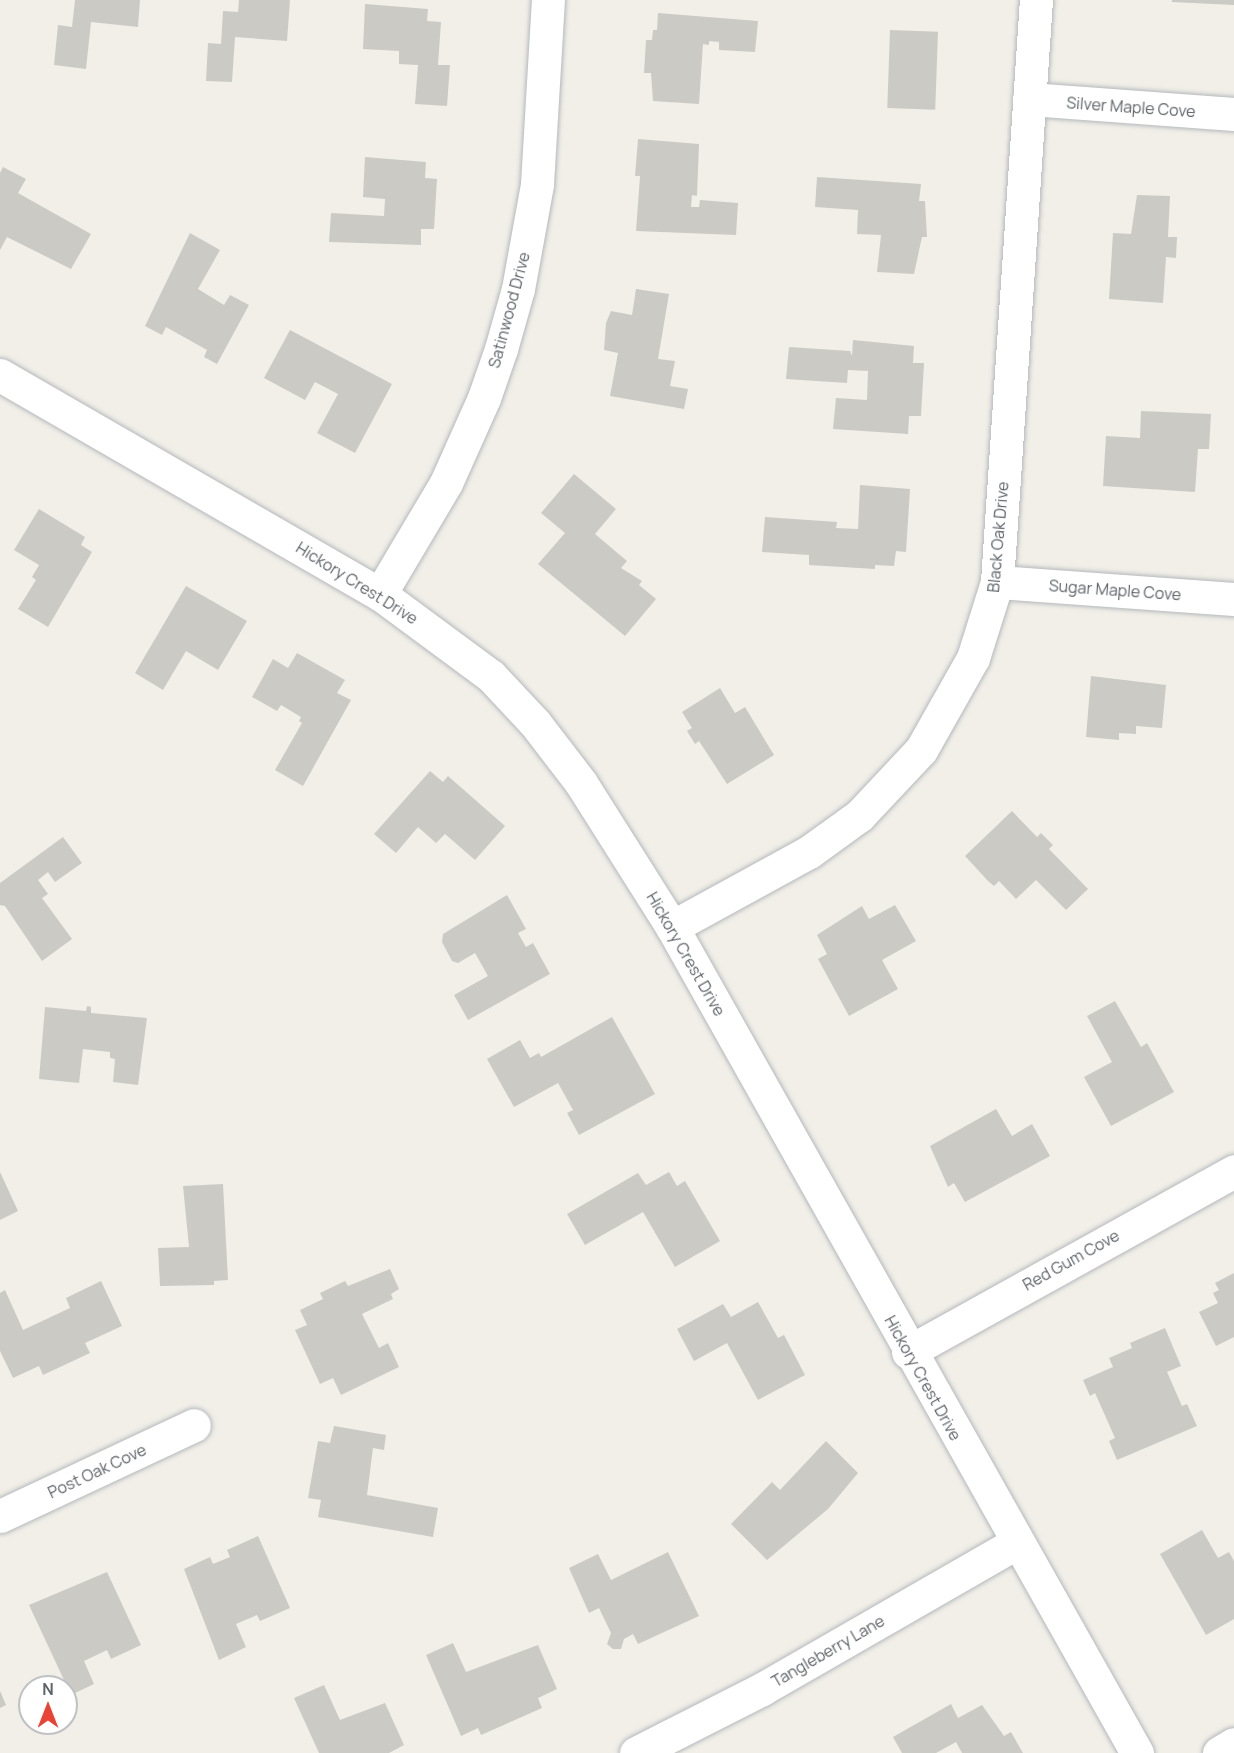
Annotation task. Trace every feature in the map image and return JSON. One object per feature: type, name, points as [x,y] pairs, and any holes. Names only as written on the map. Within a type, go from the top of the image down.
[{"type":"street","name":"Satinwood Drive","points":[[380,594],[446,483],[484,398],[504,339],[520,279],[537,184],[548,0]]},
{"type":"street","name":"Black Oak Drive","points":[[672,927],[809,852],[859,816],[895,783],[921,750],[958,689],[988,617],[997,582],[1036,0]]},
{"type":"street","name":"Silver Maple Cove","points":[[1029,99],[1234,114]]},
{"type":"street","name":"Hickory Crest Drive","points":[[0,375],[380,594],[491,676],[535,723],[581,783],[672,927],[908,1352],[1137,1753]]},
{"type":"street","name":"Sugar Maple Cove","points":[[997,582],[1234,599]]},
{"type":"street","name":"Red Gum Cove","points":[[908,1352],[1234,1171]]},
{"type":"street","name":"Post Oak Cove","points":[[0,1516],[194,1425]]},
{"type":"street","name":"Tangleberry Lane","points":[[636,1753],[762,1689],[1016,1543]]},
{"type":"street","points":[[1219,1753],[1234,1744]]},
{"type":"building","points":[[75,0],[140,0],[138,27],[91,22],[86,69],[54,65],[58,25],[72,27]]},
{"type":"building","points":[[239,0],[290,0],[287,41],[235,37],[232,82],[206,81],[208,43],[221,44],[223,11],[238,12]]},
{"type":"building","points":[[1172,0],[1234,0],[1234,5],[1172,2]]},
{"type":"building","points":[[365,4],[428,9],[427,21],[441,22],[438,65],[450,65],[447,106],[415,104],[418,65],[399,64],[399,51],[363,49]]},
{"type":"building","points":[[658,13],[758,21],[755,52],[719,50],[719,42],[709,41],[709,45],[703,44],[699,104],[653,101],[651,73],[644,73],[646,40],[652,40],[653,30],[657,30]]},
{"type":"building","points":[[890,30],[938,32],[935,110],[887,108]]},
{"type":"building","points":[[638,139],[699,144],[697,196],[692,195],[691,207],[699,207],[700,200],[738,203],[736,235],[636,231],[640,176],[635,176]]},
{"type":"building","points":[[365,157],[426,162],[425,178],[437,179],[434,229],[421,229],[421,245],[329,242],[331,213],[384,216],[385,199],[363,197]]},
{"type":"building","points":[[3,167],[26,179],[18,193],[91,234],[71,269],[7,237],[0,250],[0,173]]},
{"type":"building","points":[[817,177],[921,184],[919,201],[925,201],[927,237],[922,237],[914,274],[877,272],[881,235],[857,234],[858,210],[815,207]]},
{"type":"building","points":[[1137,195],[1170,196],[1168,237],[1177,237],[1176,258],[1166,257],[1163,303],[1109,299],[1113,233],[1131,234]]},
{"type":"building","points":[[190,233],[220,250],[198,289],[224,305],[230,295],[249,305],[217,364],[204,357],[207,350],[166,327],[162,335],[145,326]]},
{"type":"building","points":[[636,289],[669,294],[658,359],[675,361],[670,386],[688,389],[684,409],[610,396],[618,353],[604,350],[606,323],[611,311],[632,315]]},
{"type":"building","points":[[290,330],[392,384],[355,453],[317,433],[338,394],[315,382],[305,400],[264,378]]},
{"type":"building","points":[[853,340],[914,346],[913,363],[924,363],[921,416],[909,416],[908,434],[833,429],[836,398],[867,400],[868,371],[848,370],[847,383],[786,379],[789,347],[850,351],[852,356]]},
{"type":"building","points":[[1141,411],[1211,414],[1209,449],[1198,449],[1195,492],[1103,486],[1106,436],[1140,438]]},
{"type":"building","points":[[574,474],[616,509],[595,534],[627,561],[621,568],[642,581],[639,585],[656,599],[625,636],[538,564],[565,533],[541,513]]},
{"type":"building","points":[[860,485],[910,489],[906,552],[896,551],[894,566],[875,565],[875,569],[809,565],[809,555],[762,552],[765,517],[837,522],[836,528],[858,529]]},
{"type":"building","points":[[39,509],[85,537],[81,545],[92,552],[48,627],[18,609],[36,580],[32,577],[39,565],[14,550]]},
{"type":"building","points":[[186,586],[247,621],[218,670],[186,651],[163,690],[135,673]]},
{"type":"building","points":[[297,653],[345,680],[337,693],[351,700],[303,786],[275,770],[302,723],[299,721],[301,717],[281,705],[277,711],[252,697],[273,659],[288,668]]},
{"type":"building","points":[[1091,676],[1166,685],[1162,728],[1136,726],[1136,734],[1119,733],[1119,740],[1086,737]]},
{"type":"building","points":[[720,688],[735,713],[745,707],[774,755],[727,784],[699,741],[695,744],[687,731],[692,728],[682,712]]},
{"type":"building","points":[[430,771],[443,782],[448,776],[505,826],[475,860],[445,834],[436,843],[418,827],[396,853],[374,834]]},
{"type":"building","points":[[1012,811],[1037,837],[1041,833],[1053,845],[1049,849],[1088,889],[1066,910],[1036,880],[1016,899],[999,881],[994,886],[988,881],[965,856]]},
{"type":"building","points":[[63,837],[82,863],[55,882],[48,872],[38,880],[48,894],[42,898],[72,939],[42,961],[5,906],[0,905],[0,883]]},
{"type":"building","points":[[507,895],[526,929],[518,933],[526,947],[533,943],[550,974],[468,1020],[454,995],[488,976],[475,953],[458,963],[452,961],[442,942],[443,934]]},
{"type":"building","points":[[895,905],[916,941],[882,960],[898,989],[849,1016],[818,959],[827,954],[817,935],[862,906],[869,919]]},
{"type":"building","points":[[1115,1001],[1141,1047],[1147,1043],[1174,1092],[1111,1126],[1084,1077],[1112,1062],[1087,1016]]},
{"type":"building","points":[[87,1006],[91,1007],[91,1013],[147,1018],[138,1085],[113,1082],[115,1059],[110,1058],[110,1052],[83,1049],[79,1083],[39,1079],[45,1007],[86,1011]]},
{"type":"building","points":[[612,1017],[655,1094],[579,1135],[567,1113],[573,1110],[558,1083],[514,1107],[487,1059],[520,1040],[530,1058],[539,1053],[541,1057]]},
{"type":"building","points":[[996,1109],[1012,1136],[1032,1124],[1050,1156],[965,1202],[954,1183],[948,1187],[930,1146]]},
{"type":"building","points":[[0,1172],[18,1211],[0,1220]]},
{"type":"building","points":[[669,1172],[677,1186],[685,1181],[720,1241],[675,1267],[643,1212],[585,1245],[567,1214],[638,1173],[646,1185]]},
{"type":"building","points":[[223,1184],[228,1280],[214,1281],[214,1285],[160,1286],[158,1248],[189,1247],[183,1186]]},
{"type":"building","points":[[390,1269],[399,1289],[391,1294],[393,1299],[362,1314],[379,1348],[388,1343],[399,1367],[341,1395],[333,1378],[320,1384],[295,1330],[307,1325],[300,1310],[323,1299],[320,1293],[345,1281],[348,1286]]},
{"type":"building","points":[[1234,1273],[1234,1337],[1216,1346],[1199,1312],[1218,1303],[1213,1293],[1219,1290],[1215,1283]]},
{"type":"building","points":[[101,1281],[122,1326],[85,1343],[90,1353],[43,1375],[39,1366],[13,1378],[0,1351],[0,1293],[5,1290],[23,1330],[70,1308],[66,1298]]},
{"type":"building","points":[[758,1302],[778,1338],[784,1335],[805,1375],[758,1400],[727,1343],[694,1361],[677,1329],[723,1304],[731,1317]]},
{"type":"building","points":[[1165,1328],[1181,1366],[1167,1372],[1182,1406],[1187,1404],[1197,1426],[1117,1460],[1109,1441],[1115,1438],[1095,1393],[1090,1396],[1083,1380],[1113,1367],[1109,1358],[1132,1348],[1130,1343]]},
{"type":"building","points":[[334,1426],[386,1435],[384,1450],[373,1448],[367,1495],[438,1508],[433,1537],[318,1517],[321,1500],[308,1498],[318,1441],[330,1443]]},
{"type":"building","points":[[826,1441],[858,1473],[828,1509],[767,1560],[731,1524],[772,1482],[780,1490]]},
{"type":"building","points":[[1202,1530],[1218,1558],[1229,1552],[1234,1561],[1234,1619],[1206,1635],[1160,1554]]},
{"type":"building","points":[[258,1536],[290,1608],[260,1621],[257,1615],[236,1624],[246,1647],[219,1660],[184,1569],[210,1557],[213,1564],[230,1557],[227,1550]]},
{"type":"building","points":[[668,1552],[699,1616],[638,1644],[633,1634],[624,1639],[621,1649],[613,1649],[607,1644],[611,1633],[599,1608],[589,1613],[569,1568],[598,1554],[611,1580]]},
{"type":"building","points":[[107,1572],[141,1645],[111,1659],[107,1650],[84,1661],[94,1684],[78,1692],[78,1675],[62,1675],[29,1605]]},
{"type":"building","points":[[453,1643],[466,1672],[538,1645],[557,1689],[538,1698],[542,1708],[481,1735],[478,1728],[461,1736],[426,1655]]},
{"type":"building","points":[[324,1685],[340,1720],[385,1703],[404,1745],[389,1753],[319,1753],[294,1698]]},
{"type":"building","points":[[0,1691],[6,1705],[0,1708]]},
{"type":"building","points":[[951,1704],[958,1718],[982,1705],[1004,1736],[1011,1732],[1023,1753],[962,1753],[956,1742],[936,1753],[902,1753],[893,1737]]}]
